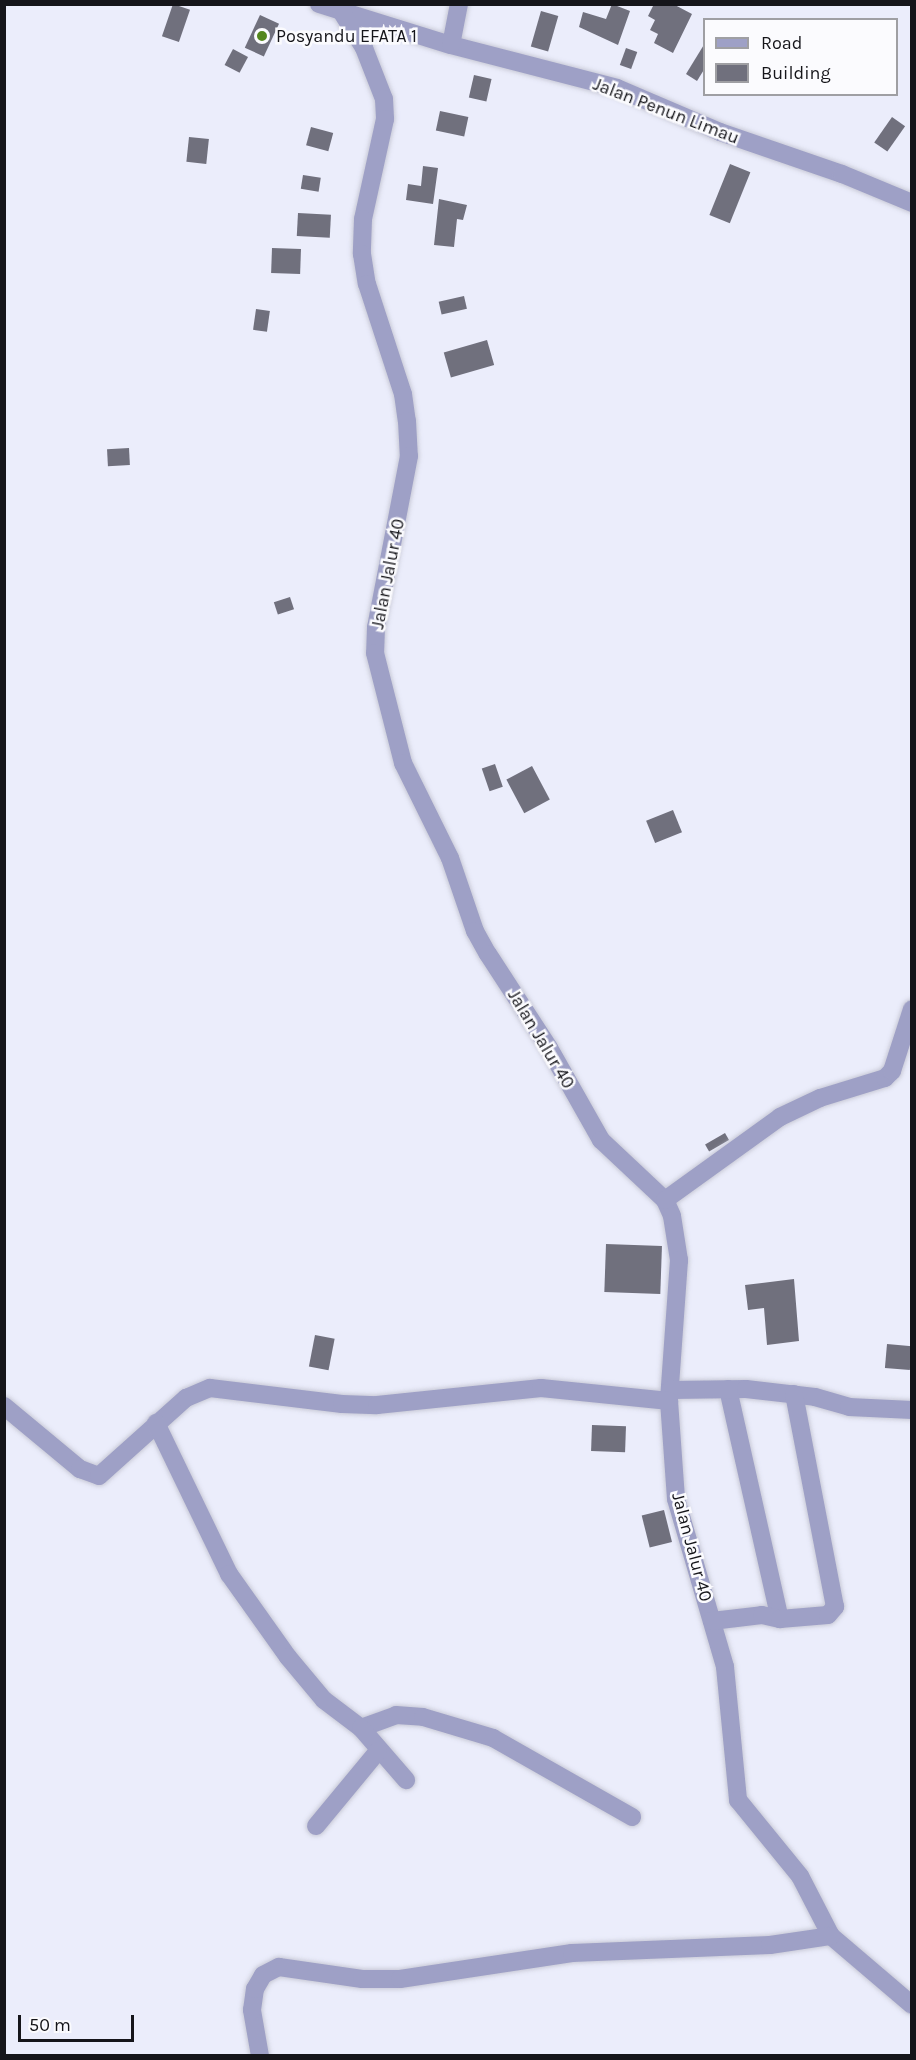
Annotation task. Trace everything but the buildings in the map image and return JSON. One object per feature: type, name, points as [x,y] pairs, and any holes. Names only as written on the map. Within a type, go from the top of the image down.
[{"type":"street","points":[[319,4],[340,11]]},
{"type":"street","points":[[452,45],[459,4]]},
{"type":"street","name":"Jalan Penun Limau","points":[[340,11],[452,45],[617,88],[720,132],[842,174],[912,203]]},
{"type":"street","name":"Jalan Jalur 40","points":[[340,11],[364,48],[384,99],[385,119],[363,219],[362,254],[367,284],[403,394],[410,456],[376,627],[375,653],[397,742],[419,799],[450,858],[475,931],[488,954],[543,1039],[601,1140],[665,1200],[676,1230],[679,1260],[669,1396],[676,1498],[712,1621],[732,1709],[738,1800],[800,1876],[831,1935],[912,2005]]},
{"type":"street","points":[[665,1200],[780,1117],[820,1098],[885,1078],[892,1071],[912,1009]]},
{"type":"street","points":[[4,1406],[91,1476],[110,1470],[156,1423],[198,1389],[210,1388],[342,1404],[377,1404],[541,1388],[669,1396],[728,1389],[794,1394],[849,1407],[912,1410]]},
{"type":"street","points":[[728,1389],[780,1619]]},
{"type":"street","points":[[712,1621],[762,1615],[780,1619],[828,1615],[835,1607],[794,1394]]},
{"type":"street","points":[[156,1423],[230,1574],[288,1657],[324,1700],[361,1728],[378,1751],[406,1780]]},
{"type":"street","points":[[361,1728],[396,1715],[423,1717],[494,1738],[632,1816]]},
{"type":"street","points":[[316,1826],[378,1751]]},
{"type":"street","points":[[260,2055],[252,2010],[255,1989],[263,1975],[279,1967],[362,1979],[400,1979],[573,1953],[770,1945],[831,1935]]},
{"type":"place","name":"Posyandu EFATA 1","points":[[262,36]]}]
